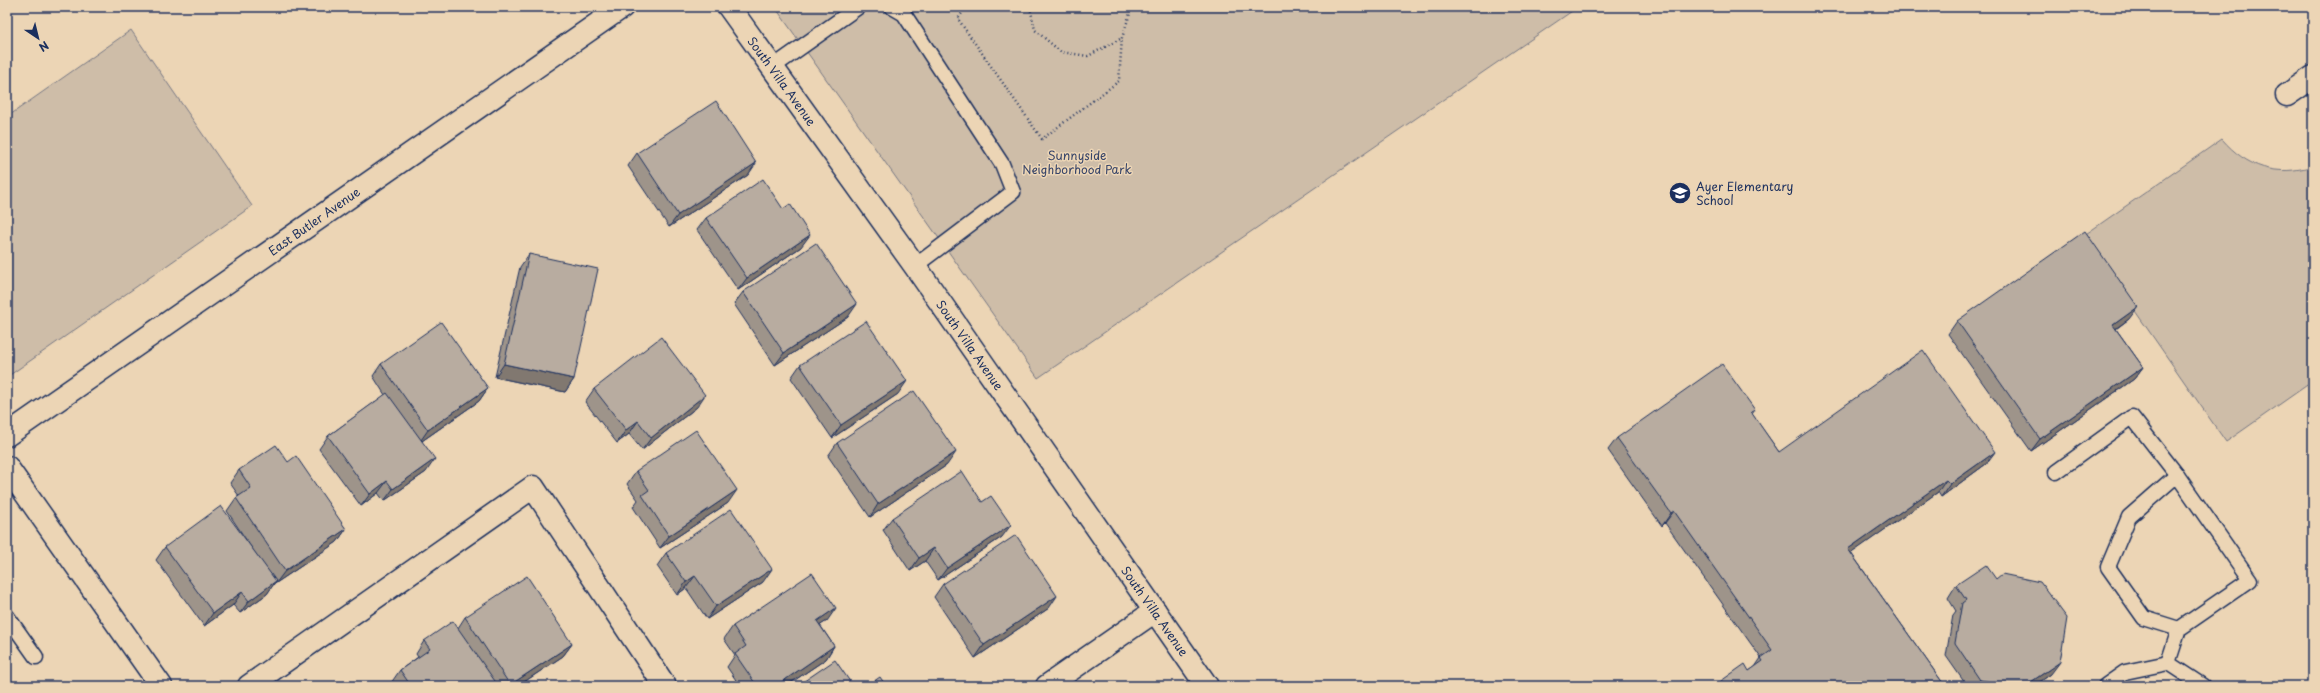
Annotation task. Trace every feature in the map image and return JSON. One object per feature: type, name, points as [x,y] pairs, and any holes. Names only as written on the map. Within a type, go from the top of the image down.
[{"type":"street","name":"East Butler Avenue","points":[[7,435],[622,7]]},
{"type":"street","name":"South Villa Avenue","points":[[729,7],[915,266],[1207,686]]},
{"type":"street","points":[[2287,95],[2313,77]]},
{"type":"street","points":[[7,467],[160,686]]},
{"type":"street","points":[[249,686],[533,487],[665,686]]},
{"type":"street","points":[[1046,686],[1155,611]]},
{"type":"lane","points":[[773,67],[858,7]]},
{"type":"lane","points":[[892,7],[904,14],[1002,164],[1013,192],[915,266]]},
{"type":"lane","points":[[2056,472],[2132,417],[2177,476],[2250,580],[2179,629],[2168,663]]},
{"type":"lane","points":[[2177,476],[2129,517],[2108,567],[2144,618],[2179,629]]},
{"type":"lane","points":[[7,616],[36,657]]},
{"type":"lane","points":[[2105,686],[2125,672],[2168,663],[2203,686]]},
{"type":"path","points":[[966,7],[958,19],[1042,139],[1119,81],[1122,38],[1132,7]]},
{"type":"path","points":[[1030,7],[1035,30],[1061,52],[1088,56],[1122,38]]},
{"type":"green space","name":"Sunnyside Neighborhood Park","points":[[775,7],[1578,7],[1038,378]]},
{"type":"green space","points":[[131,30],[252,206],[7,377],[7,117]]},
{"type":"green space","points":[[2222,139],[2242,157],[2263,168],[2287,170],[2313,166],[2313,381],[2226,442],[2083,236]]},
{"type":"building","points":[[716,101],[756,163],[678,215],[637,153]]},
{"type":"building","points":[[763,179],[783,209],[790,204],[810,235],[747,278],[706,218]]},
{"type":"building","points":[[2085,231],[2138,307],[2113,325],[2143,367],[2040,439],[1957,321]]},
{"type":"building","points":[[816,243],[857,304],[784,353],[743,292]]},
{"type":"building","points":[[529,254],[598,269],[574,379],[504,364]]},
{"type":"building","points":[[866,321],[907,381],[841,425],[800,365]]},
{"type":"building","points":[[441,322],[488,388],[428,430],[381,364]]},
{"type":"building","points":[[661,337],[705,395],[651,438],[638,421],[626,430],[594,389]]},
{"type":"building","points":[[1923,350],[1995,452],[1950,484],[1946,480],[1848,549],[1945,686],[1714,686],[1745,664],[1749,671],[1763,661],[1761,658],[1772,650],[1674,511],[1671,513],[1617,438],[1722,364],[1755,410],[1751,412],[1779,452]]},
{"type":"building","points":[[914,391],[956,452],[878,504],[837,443]]},
{"type":"building","points":[[387,393],[435,459],[393,489],[387,481],[370,494],[328,436]]},
{"type":"building","points":[[696,430],[737,490],[669,536],[642,495],[649,490],[636,471]]},
{"type":"building","points":[[276,445],[288,462],[296,456],[346,529],[285,571],[236,498],[251,488],[239,470]]},
{"type":"building","points":[[962,471],[982,502],[991,496],[1011,525],[947,568],[934,548],[919,558],[892,518]]},
{"type":"building","points":[[221,506],[276,581],[249,601],[242,592],[213,613],[165,547]]},
{"type":"building","points":[[731,509],[772,569],[716,606],[695,576],[686,582],[666,553]]},
{"type":"building","points":[[1016,535],[1057,596],[984,645],[943,584]]},
{"type":"building","points":[[1986,565],[1996,579],[2002,574],[2040,582],[2067,618],[2060,662],[2025,686],[1980,680],[1955,643],[1962,603],[1966,600],[1956,585]]},
{"type":"building","points":[[812,573],[836,608],[817,621],[834,646],[776,686],[757,686],[735,654],[746,646],[733,626]]},
{"type":"building","points":[[527,576],[572,644],[510,685],[465,617]]},
{"type":"building","points":[[453,621],[497,684],[495,686],[411,686],[400,670],[430,649],[424,641]]},
{"type":"building","points":[[835,660],[853,686],[797,686]]},
{"type":"building","points":[[880,677],[886,686],[867,686]]},
{"type":"place","name":"Ayer Elementary School","points":[[1680,193]]}]
